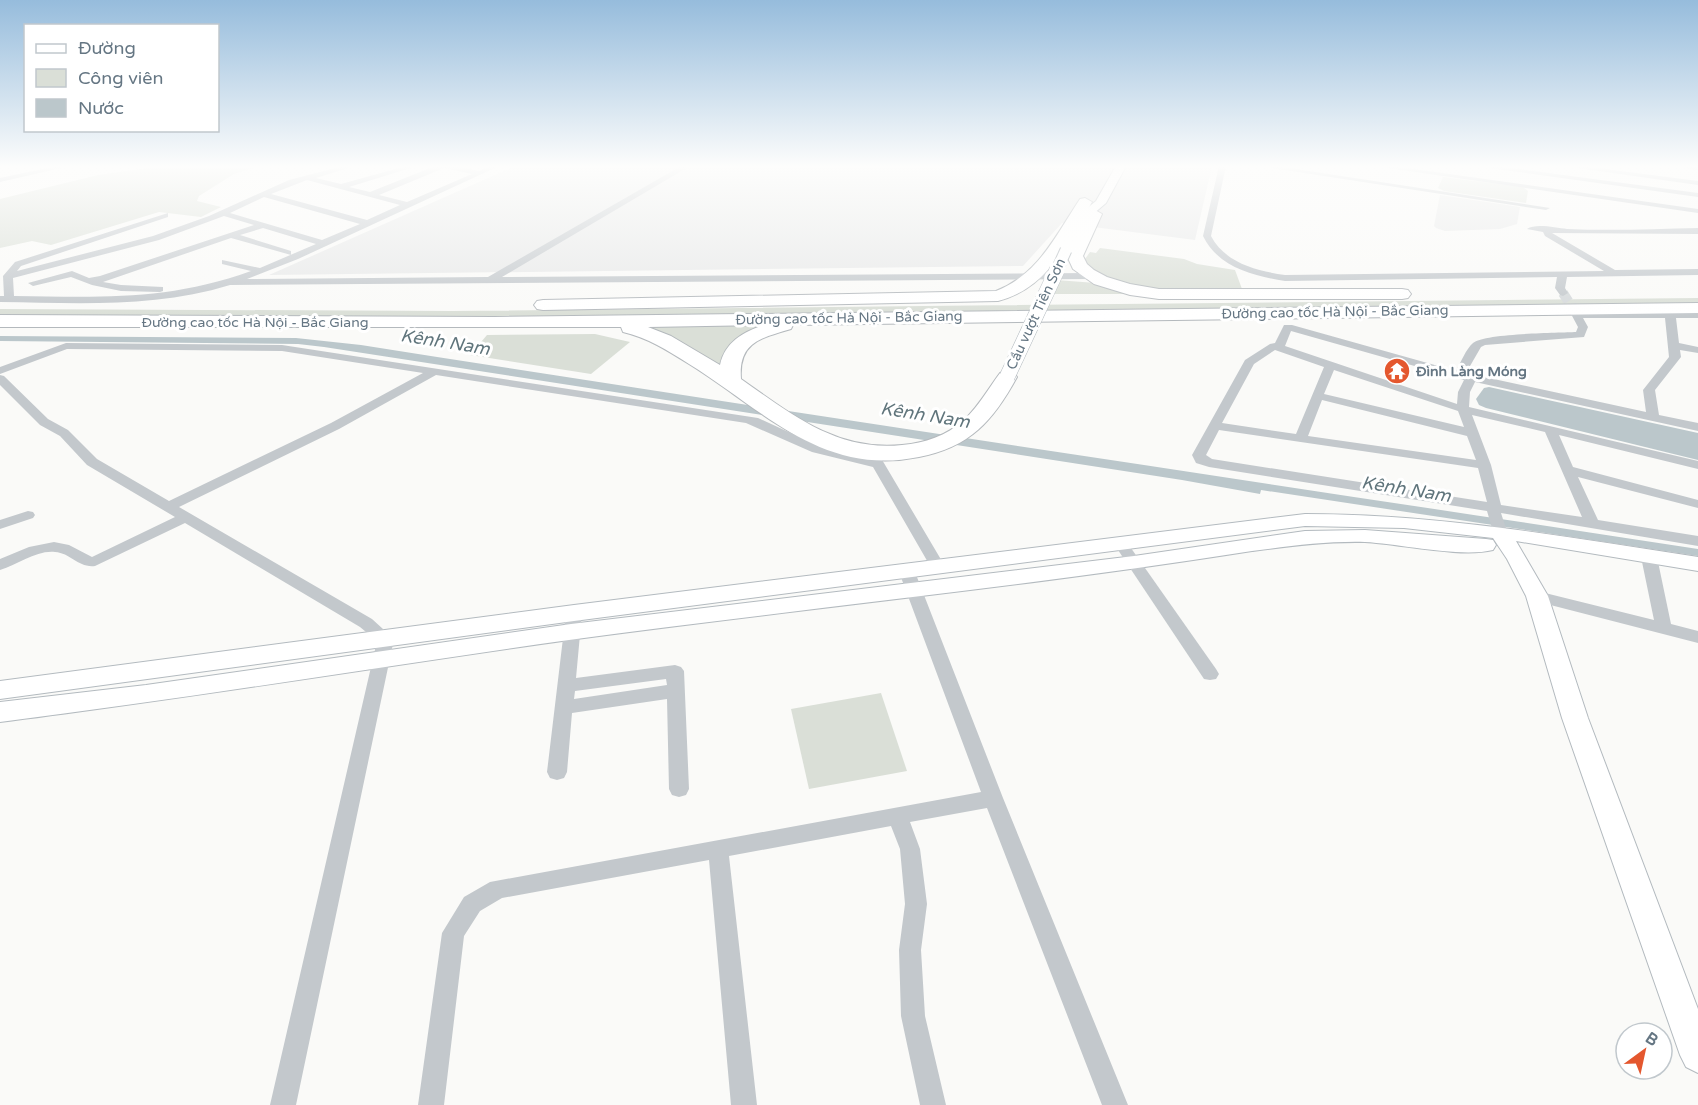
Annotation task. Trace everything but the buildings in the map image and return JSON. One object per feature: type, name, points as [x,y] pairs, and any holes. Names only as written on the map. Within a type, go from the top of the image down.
[{"type":"highway","points":[[504,307],[587,302],[998,296],[1019,288],[1034,276],[1079,218]]},
{"type":"highway","points":[[1086,218],[1075,256],[1076,263],[1091,276],[1136,290],[1170,294],[1366,292],[1427,295]]},
{"type":"highway","name":"Đường cao tốc Hà Nội - Bắc Giang","points":[[3,301],[504,307],[1698,292]]},
{"type":"highway","name":"Đường cao tốc Hà Nội - Bắc Giang","points":[[0,321],[494,323],[1698,308]]},
{"type":"highway","points":[[731,381],[729,359],[733,351],[755,335],[787,324],[975,320],[1065,315]]},
{"type":"highway","points":[[284,322],[406,326],[616,325],[644,332],[671,343],[731,381],[773,414],[799,429],[825,443],[874,458],[935,447],[966,432],[986,411],[1006,377]]},
{"type":"main road","name":"Cầu vượt Tiên Sơn","points":[[1006,377],[1083,218]]},
{"type":"main road","points":[[1,692],[384,650],[572,622],[911,581],[1134,563],[1305,537],[1365,536],[1477,546],[1491,543],[1497,519]]},
{"type":"main road","points":[[1497,519],[1537,596],[1575,718],[1698,1056]]},
{"type":"main road","points":[[911,581],[938,568],[1305,520],[1388,522],[1497,519],[1649,557],[1698,564]]},
{"type":"street","points":[[0,267],[18,264],[157,218]]},
{"type":"street","points":[[8,276],[156,238],[211,218]]},
{"type":"street","points":[[238,218],[323,243]]},
{"type":"street","points":[[347,218],[367,223]]},
{"type":"street","points":[[18,264],[8,276],[3,301],[140,299],[190,293],[261,271],[313,250],[323,243],[379,218]]},
{"type":"street","points":[[489,280],[597,218]]},
{"type":"street","points":[[1211,218],[1207,237],[1209,243],[1224,256],[1258,273],[1285,278],[1698,272]]},
{"type":"street","points":[[1531,229],[1532,218]]},
{"type":"street","points":[[1546,218],[1548,234],[1612,272]]},
{"type":"street","points":[[93,281],[262,225]]},
{"type":"street","points":[[1531,229],[1597,272]]},
{"type":"street","points":[[1531,229],[1698,231]]},
{"type":"street","points":[[230,235],[288,253]]},
{"type":"street","points":[[156,238],[167,242]]},
{"type":"street","points":[[178,245],[189,249]]},
{"type":"street","points":[[225,262],[261,271]]},
{"type":"street","points":[[1563,273],[1560,288],[1563,293]]},
{"type":"street","points":[[33,283],[72,274],[100,285],[179,290]]},
{"type":"street","points":[[230,282],[1091,276]]},
{"type":"street","points":[[1497,519],[1484,465],[1463,408],[1465,377],[1475,349],[1482,342],[1512,338],[1580,335],[1583,327],[1576,313],[1698,315]]},
{"type":"street","points":[[1653,417],[1649,390],[1675,357],[1670,314]]},
{"type":"street","points":[[1279,347],[1288,327],[1465,377],[1698,427]]},
{"type":"street","points":[[0,370],[66,346],[282,348],[765,423],[796,441],[837,457],[874,458],[938,568]]},
{"type":"street","points":[[1698,465],[1463,408],[1274,346],[1249,362],[1199,455],[1201,460],[1209,463],[1497,519],[1592,523],[1698,542]]},
{"type":"street","points":[[1675,346],[1698,350]]},
{"type":"street","points":[[1301,438],[1330,365]]},
{"type":"street","points":[[168,507],[346,421],[433,372]]},
{"type":"street","points":[[0,378],[44,422],[64,433],[92,462],[366,623],[384,650],[283,1105]]},
{"type":"street","points":[[1318,396],[1472,433]]},
{"type":"street","points":[[1214,426],[1484,465]]},
{"type":"street","points":[[1549,428],[1592,523]]},
{"type":"street","points":[[1568,470],[1698,504]]},
{"type":"street","points":[[0,525],[28,515]]},
{"type":"street","points":[[0,565],[43,548],[58,546],[69,549],[87,562],[95,561],[186,517]]},
{"type":"street","points":[[1121,544],[1210,674]]},
{"type":"street","points":[[1649,557],[1664,628]]},
{"type":"street","points":[[911,581],[993,798],[1115,1105]]},
{"type":"street","points":[[1537,596],[1698,637]]},
{"type":"street","points":[[557,772],[572,622]]},
{"type":"street","points":[[565,686],[675,671],[674,691],[680,789]]},
{"type":"street","points":[[563,708],[674,691]]},
{"type":"street","points":[[431,1105],[453,933],[472,904],[498,889],[993,798]]},
{"type":"street","points":[[898,816],[910,849],[916,904],[910,950],[913,1016],[933,1105]]},
{"type":"street","points":[[718,849],[744,1105]]},
{"type":"shaded area","points":[[399,218],[1200,218],[1195,240],[1062,223],[1023,266],[269,275]]},
{"type":"shaded area","points":[[1436,218],[1518,218],[1517,224],[1500,229],[1445,231],[1434,226]]},
{"type":"green space","points":[[0,218],[141,218],[51,245],[32,241],[0,248]]},
{"type":"green space","points":[[1100,248],[1184,259],[1197,264],[1235,270],[1242,289],[1157,290],[1112,281],[1096,272],[1085,259],[1090,252],[1096,253]]},
{"type":"green space","points":[[1056,280],[1096,283],[1141,294],[1055,294],[1052,293]]},
{"type":"green space","points":[[1698,298],[1698,304],[323,319],[0,317],[0,309],[452,311]]},
{"type":"green space","points":[[780,321],[742,337],[728,349],[718,368],[632,325]]},
{"type":"green space","points":[[595,334],[630,342],[591,374],[470,355],[487,335]]},
{"type":"green space","points":[[881,693],[907,771],[809,789],[791,709]]},
{"type":"water","name":"Kênh Nam","points":[[0,336],[296,338],[361,345],[1698,549],[1698,556],[1261,490],[1260,494],[324,347],[298,344],[0,341]]},
{"type":"water","points":[[1489,387],[1698,433],[1698,460],[1486,408],[1479,405],[1476,399],[1484,388]]},
{"type":"tunnel","points":[[1563,293],[1575,312]]},
{"type":"place","name":"Đình Làng Móng","points":[[1397,371]]}]
